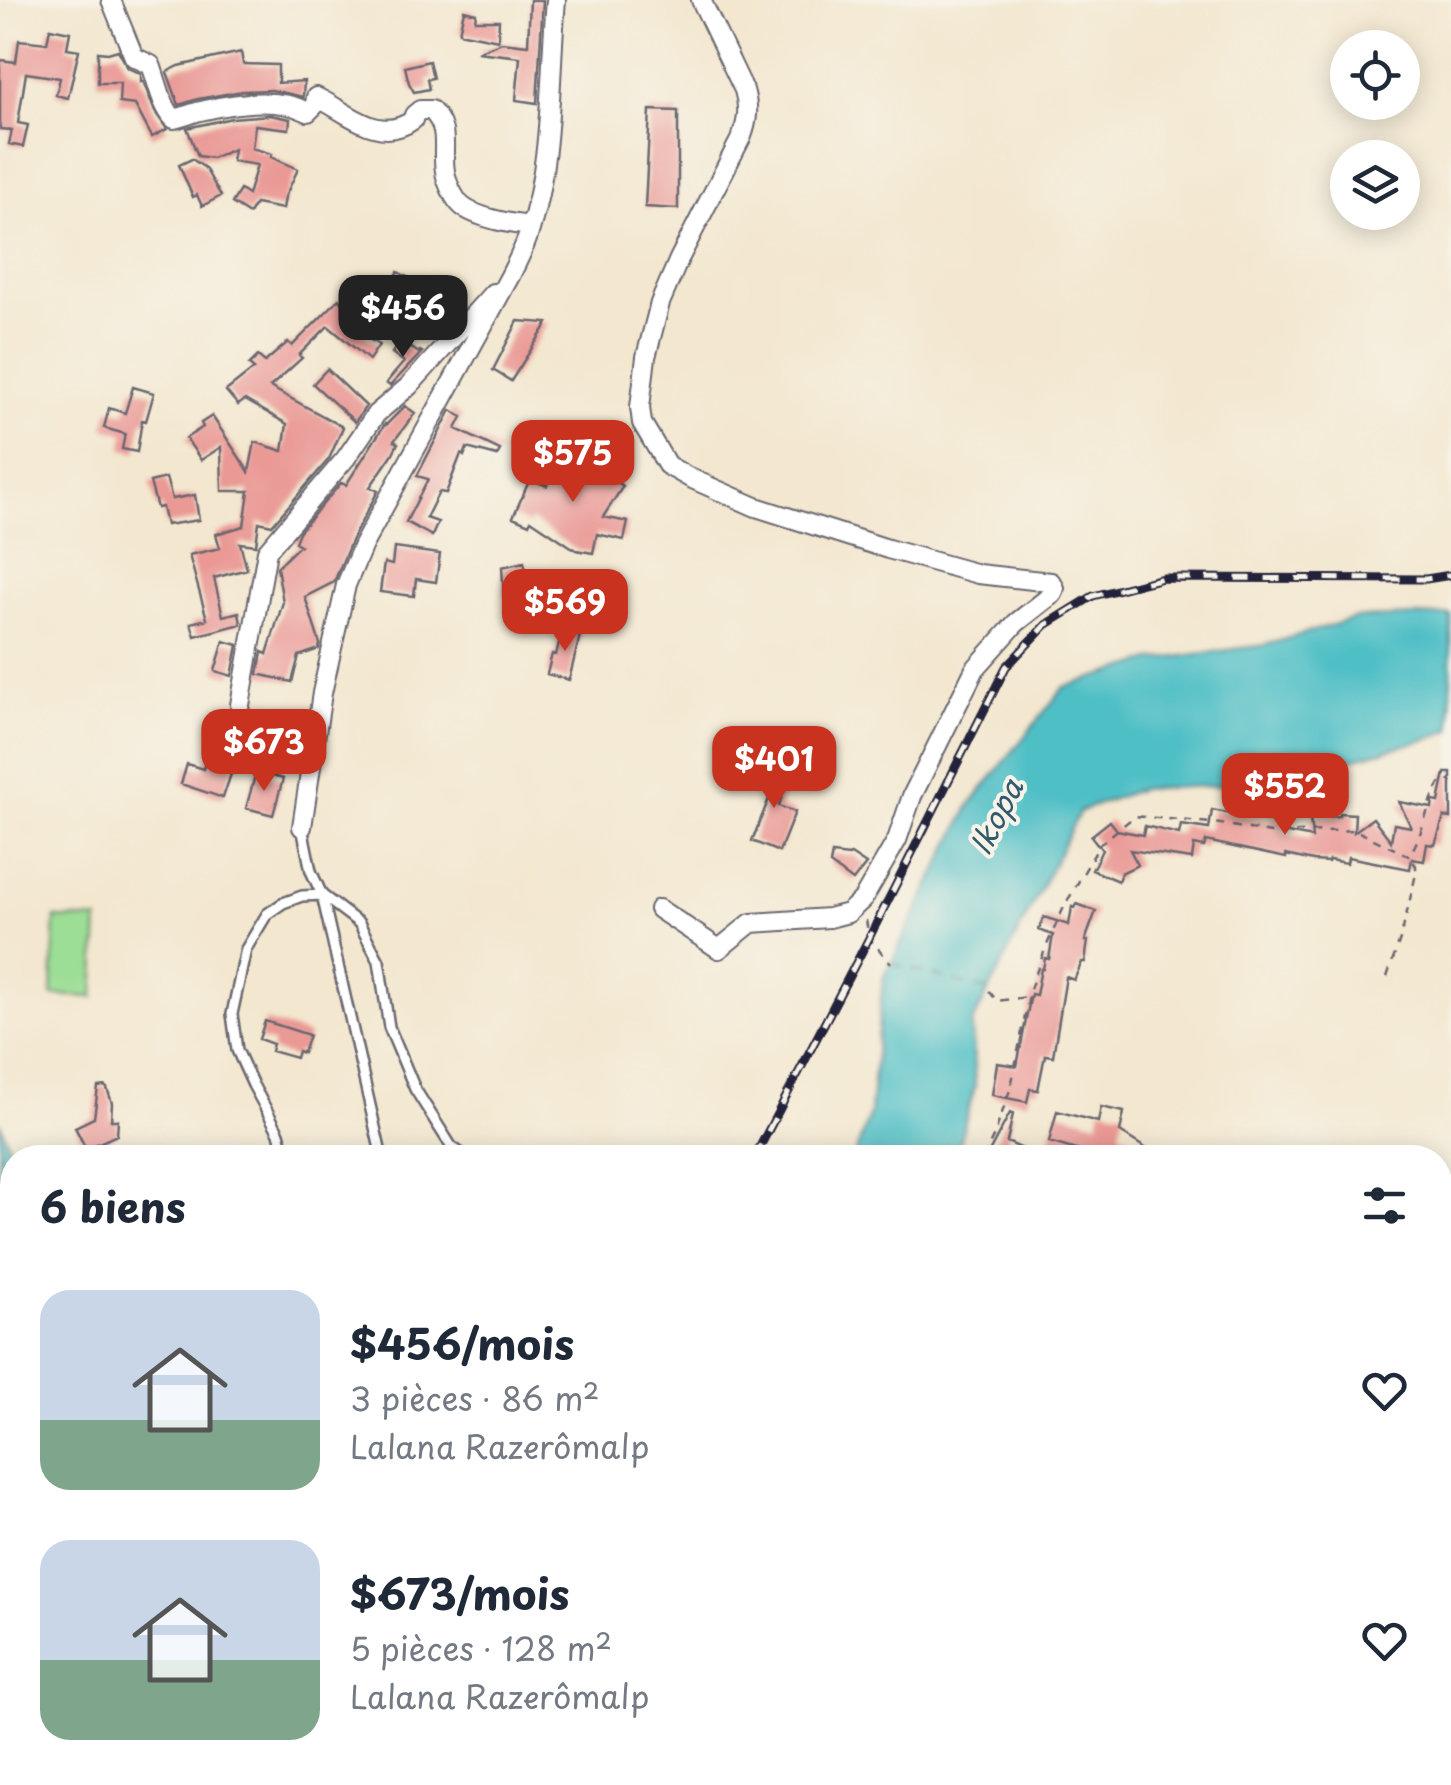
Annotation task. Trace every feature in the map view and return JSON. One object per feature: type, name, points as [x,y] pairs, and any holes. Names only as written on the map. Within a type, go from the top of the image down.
[{"type":"street","points":[[110,0],[134,56],[151,65],[166,108],[174,119],[208,109],[260,104],[297,106],[308,112],[316,97],[366,125],[392,129],[413,120],[420,110],[431,110],[443,130],[445,176],[462,206],[489,218],[531,225]]},
{"type":"street","points":[[302,827],[322,693],[346,585],[363,545],[510,276],[531,225],[548,140],[556,0]]},
{"type":"street","points":[[659,909],[719,949],[751,923],[848,913],[862,899],[897,840],[912,796],[975,669],[1000,638],[1055,588],[1048,582],[978,574],[756,507],[690,478],[667,464],[654,445],[642,423],[640,408],[646,357],[660,303],[747,122],[744,90],[700,0]]},
{"type":"street","points":[[240,705],[267,552],[346,458],[376,414],[409,386],[510,276]]},
{"type":"lane","points":[[302,827],[311,871],[322,895],[379,1145]]},
{"type":"lane","points":[[282,1145],[237,1050],[232,1014],[246,949],[267,914],[302,896],[322,895],[359,923],[379,961],[389,1027],[415,1089],[450,1145]]},
{"type":"path","points":[[1409,856],[1421,838],[1434,792],[1441,782],[1451,780]]},
{"type":"path","points":[[989,1145],[1011,1087],[1028,996],[1046,947],[1100,844],[1135,816],[1270,833],[1355,830],[1413,858],[1416,874],[1387,977]]},
{"type":"path","points":[[862,899],[869,938],[891,963]]},
{"type":"path","points":[[989,992],[997,1001],[1028,996]]},
{"type":"green space","points":[[55,918],[98,920],[94,997],[52,995]]},
{"type":"water","name":"Ikopa","points":[[1451,615],[1451,730],[1256,784],[1140,789],[1080,811],[972,1024],[975,1086],[958,1145],[858,1145],[870,1113],[883,979],[970,805],[1064,687],[1152,660],[1265,645],[1356,618]]},
{"type":"water","points":[[0,1122],[8,1145],[0,1145]]},
{"type":"building","points":[[530,0],[543,0],[537,103],[516,100],[520,57],[477,52],[502,42],[528,45]]},
{"type":"building","points":[[464,10],[476,13],[475,20],[499,20],[498,40],[459,32]]},
{"type":"building","points":[[50,28],[70,32],[67,48],[79,50],[68,98],[56,95],[60,78],[26,73],[18,123],[28,125],[23,147],[9,144],[12,130],[0,129],[0,60],[16,62],[19,40],[47,43]]},
{"type":"building","points":[[118,50],[128,68],[141,74],[155,112],[167,129],[152,137],[135,105],[119,103],[120,83],[98,83],[98,52]]},
{"type":"building","points":[[241,52],[243,64],[278,65],[278,83],[304,81],[303,97],[272,90],[242,91],[179,105],[167,72]]},
{"type":"building","points":[[429,61],[433,78],[427,79],[429,89],[414,92],[405,67]]},
{"type":"building","points":[[650,110],[678,111],[678,209],[645,207]]},
{"type":"building","points":[[270,115],[290,119],[289,129],[255,125],[252,148],[298,169],[283,209],[255,204],[249,214],[232,203],[240,190],[248,195],[257,165],[232,161],[234,149],[212,158],[198,156],[187,128]]},
{"type":"building","points":[[192,159],[205,168],[221,196],[202,206],[197,195],[193,197],[179,165]]},
{"type":"building","points":[[398,272],[419,283],[408,304],[387,294]]},
{"type":"building","points":[[339,299],[345,310],[364,325],[358,332],[379,345],[369,360],[328,326],[299,355],[302,358],[270,387],[343,427],[329,459],[272,525],[259,522],[256,545],[240,543],[247,569],[214,578],[223,616],[239,612],[241,624],[195,636],[191,623],[207,619],[189,555],[220,548],[216,534],[244,526],[249,491],[222,491],[221,447],[201,460],[186,438],[212,416],[249,472],[255,442],[283,451],[287,424],[245,400],[238,405],[226,391],[254,369],[249,365],[258,356],[265,362],[288,342],[292,346]]},
{"type":"building","points":[[518,321],[548,323],[511,381],[493,370]]},
{"type":"building","points":[[399,343],[422,352],[390,386],[386,383],[404,362],[392,353]]},
{"type":"building","points":[[327,369],[366,406],[355,422],[313,384]]},
{"type":"building","points":[[133,387],[154,393],[146,421],[142,420],[137,452],[122,449],[125,434],[104,428],[109,408],[125,413]]},
{"type":"building","points":[[405,406],[415,413],[394,441],[398,443],[392,455],[370,487],[378,491],[334,582],[305,597],[319,649],[299,656],[292,682],[258,674],[262,652],[267,654],[283,602],[277,567],[300,545],[295,542],[299,532],[341,483],[346,485],[385,424]]},
{"type":"building","points":[[451,410],[462,417],[456,429],[500,450],[497,456],[467,448],[464,456],[461,454],[446,493],[439,492],[426,518],[438,522],[432,536],[406,522],[428,479],[417,476]]},
{"type":"building","points":[[552,459],[572,463],[574,459],[623,486],[603,517],[628,522],[624,540],[597,534],[593,553],[576,550],[531,520],[529,524],[513,517],[530,479],[547,486]]},
{"type":"building","points":[[166,478],[172,499],[195,495],[199,520],[166,525],[150,482]]},
{"type":"building","points":[[394,548],[440,554],[436,582],[416,579],[414,596],[380,592],[384,563],[392,565]]},
{"type":"building","points":[[524,562],[532,593],[504,598],[502,567]]},
{"type":"building","points":[[563,627],[581,631],[569,680],[547,674]]},
{"type":"building","points":[[224,641],[238,645],[232,676],[215,671]]},
{"type":"building","points":[[207,756],[234,765],[223,798],[181,784],[187,764],[203,769]]},
{"type":"building","points":[[766,761],[790,768],[779,806],[795,812],[779,852],[752,841],[776,781],[761,777]]},
{"type":"building","points":[[256,772],[283,779],[273,815],[246,808]]},
{"type":"building","points":[[1445,773],[1451,773],[1451,818],[1444,817],[1435,845],[1427,844],[1424,861],[1412,859],[1410,869],[1348,857],[1347,863],[1286,858],[1206,841],[1204,847],[1194,845],[1192,859],[1130,850],[1138,865],[1121,873],[1118,881],[1092,870],[1102,850],[1091,836],[1110,821],[1117,830],[1143,835],[1145,826],[1179,834],[1181,825],[1209,829],[1212,810],[1269,821],[1270,817],[1284,820],[1282,832],[1312,838],[1310,818],[1355,814],[1354,832],[1373,818],[1391,841],[1394,824],[1411,827],[1399,802],[1432,808],[1433,801],[1439,802]]},
{"type":"building","points":[[832,854],[851,854],[866,864],[853,881],[830,864]]},
{"type":"building","points":[[1077,904],[1096,911],[1085,941],[1085,962],[1074,980],[1066,977],[1053,1056],[1045,1055],[1038,1090],[1030,1089],[1027,1102],[992,1095],[997,1063],[1017,1066],[1031,994],[1036,995],[1041,969],[1045,958],[1049,959],[1053,935],[1039,930],[1044,917],[1069,925],[1072,907]]},
{"type":"building","points":[[265,1021],[309,1035],[303,1053],[298,1051],[296,1058],[271,1051],[273,1044],[259,1039]]},
{"type":"building","points":[[98,1087],[107,1088],[112,1103],[111,1120],[118,1120],[117,1135],[95,1145],[84,1145],[75,1127],[94,1118]]},
{"type":"building","points":[[1101,1107],[1124,1112],[1120,1132],[1140,1145],[1049,1142],[1057,1111],[1098,1122]]},
{"type":"building","points":[[1010,1113],[1013,1114],[1007,1142],[1014,1145],[993,1145]]},
{"type":"ferry route","points":[[891,963],[989,991]]},
{"type":"railway","points":[[761,1145],[1006,667],[1046,625],[1093,596],[1163,578],[1426,579],[1451,575]]}]
